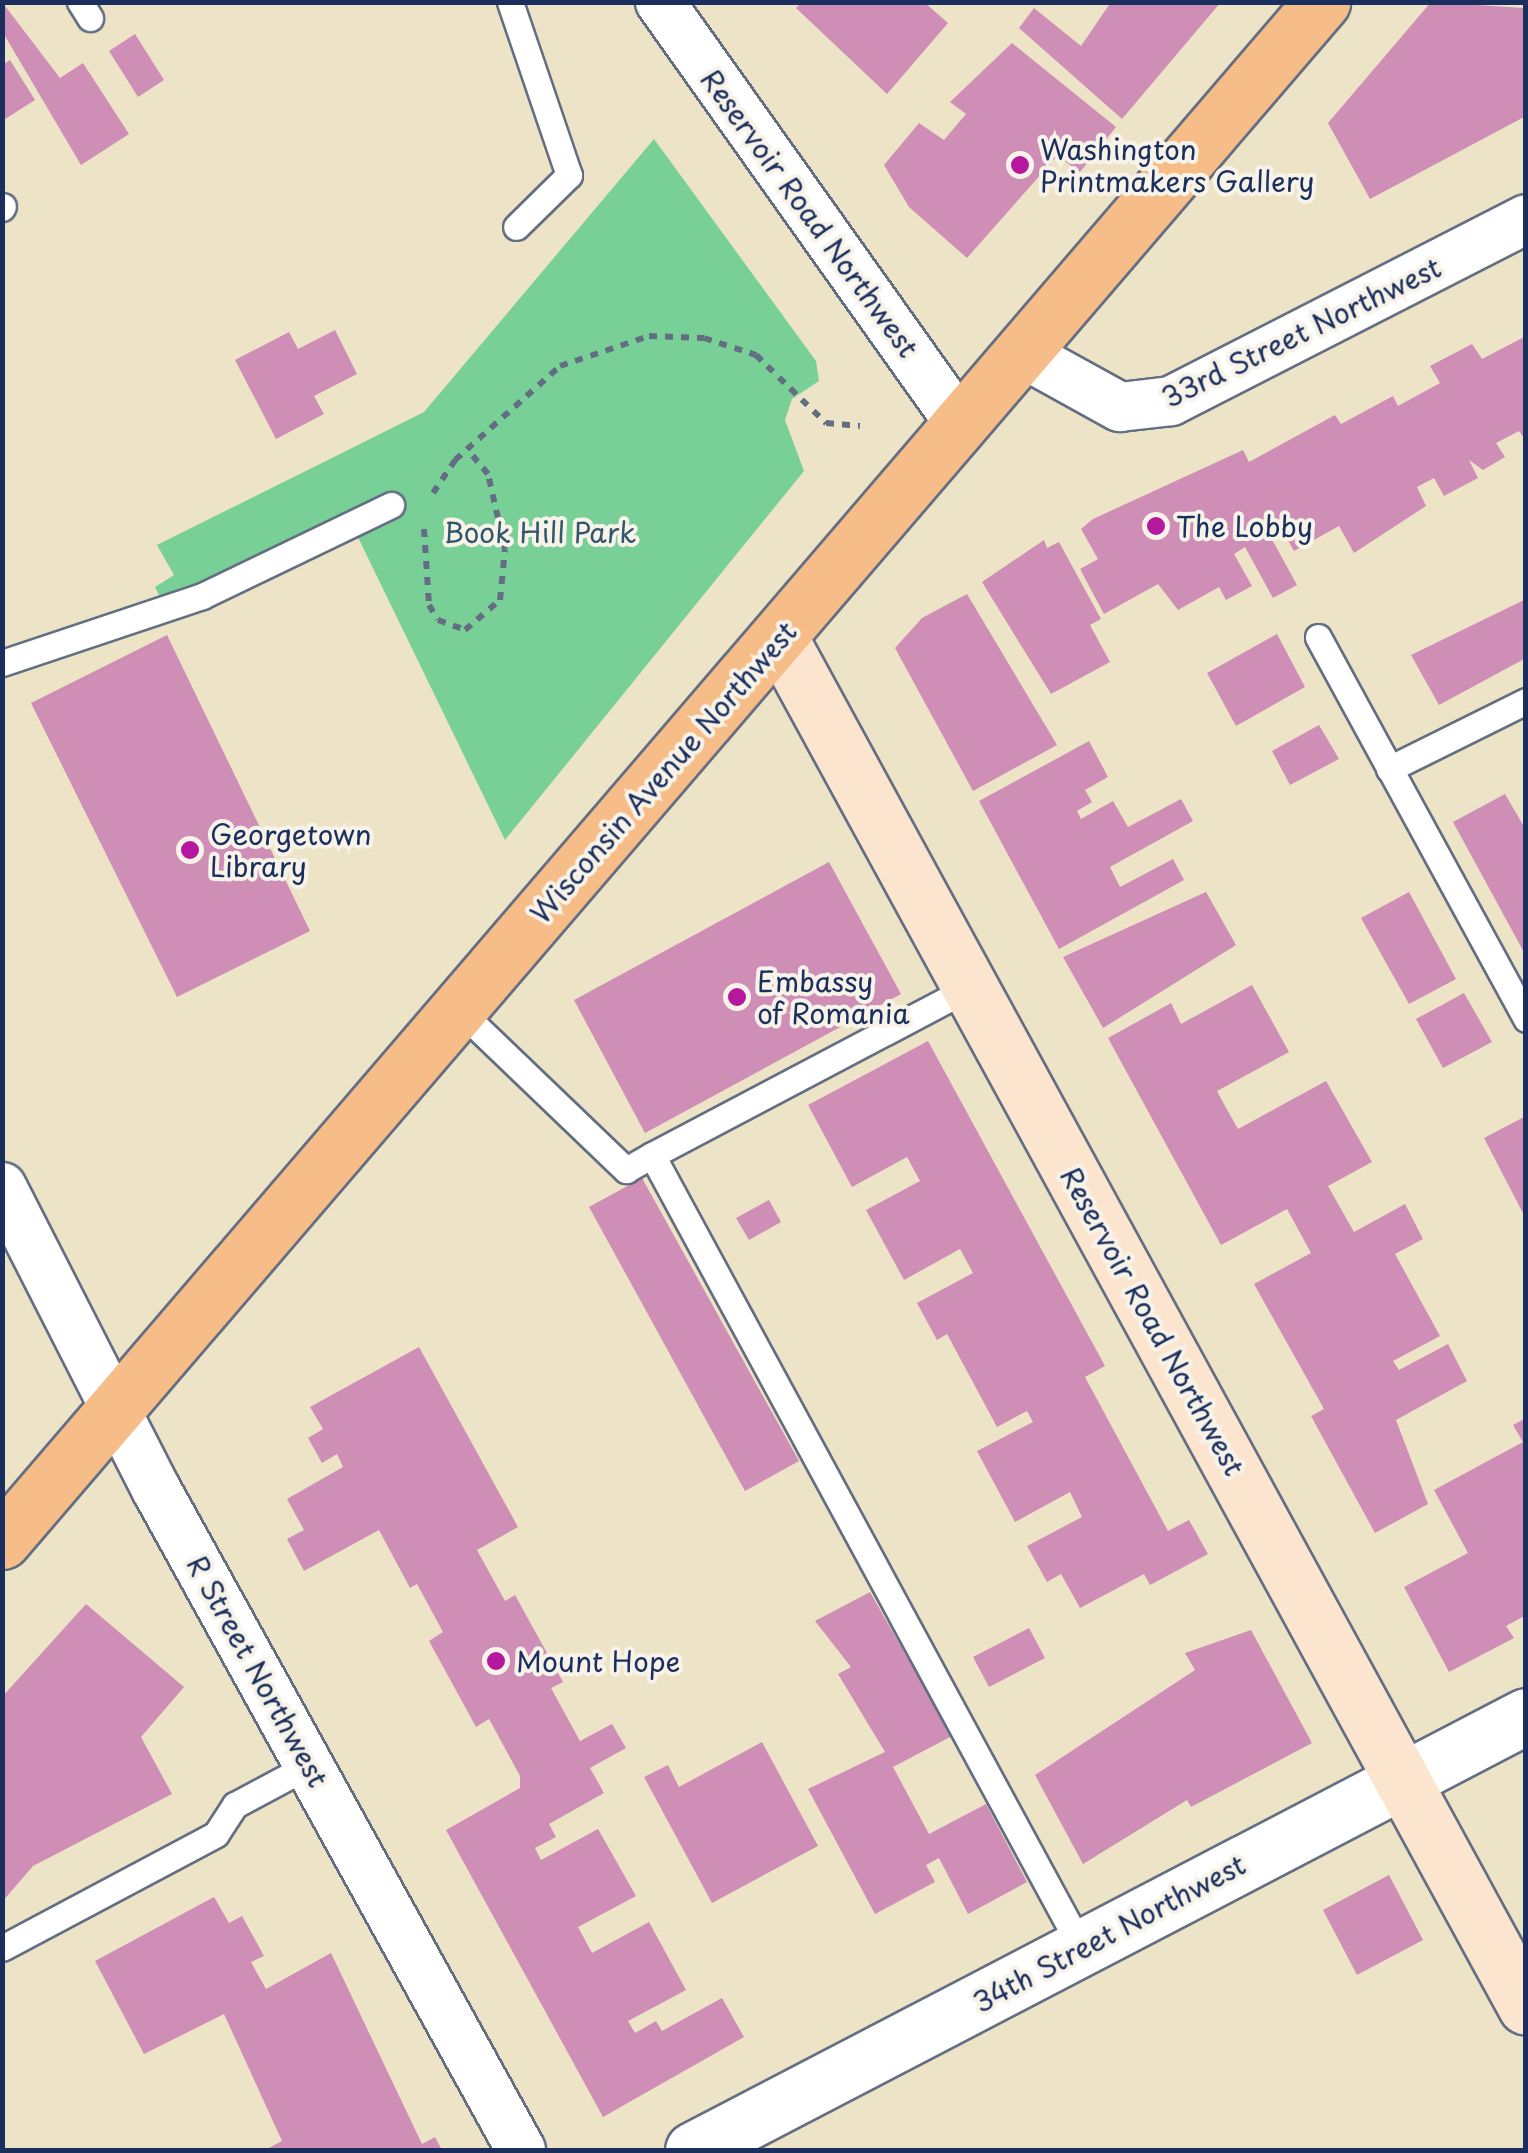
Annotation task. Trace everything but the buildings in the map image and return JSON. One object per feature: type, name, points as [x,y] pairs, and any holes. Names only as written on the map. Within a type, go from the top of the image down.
[{"type":"main road","name":"Wisconsin Avenue Northwest","points":[[2,1540],[1322,2]]},
{"type":"main road","name":"Reservoir Road Northwest","points":[[780,637],[1526,2007]]},
{"type":"street","name":"Reservoir Road Northwest","points":[[660,2],[960,424]]},
{"type":"street","name":"33rd Street Northwest","points":[[1022,353],[1120,407],[1171,400],[1526,219]]},
{"type":"street","name":"R Street Northwest","points":[[2,1187],[115,1410],[521,2150]]},
{"type":"street","name":"34th Street Northwest","points":[[693,2150],[1526,1716]]},
{"type":"lane","points":[[510,2],[570,176],[516,227]]},
{"type":"lane","points":[[2,663],[202,596],[392,505]]},
{"type":"lane","points":[[1318,637],[1526,1019]]},
{"type":"lane","points":[[1389,769],[1526,701]]},
{"type":"lane","points":[[458,1010],[626,1170],[971,987]]},
{"type":"lane","points":[[652,1155],[1081,1947]]},
{"type":"lane","points":[[2,1948],[216,1834],[235,1805],[310,1765]]},
{"type":"path","points":[[426,508],[468,450],[560,366],[649,336],[704,338],[756,355],[826,424],[860,426]]},
{"type":"path","points":[[425,520],[429,604],[438,620],[465,630],[500,600],[505,549],[488,474],[468,450]]},
{"type":"green space","name":"Book Hill Park","points":[[654,139],[816,361],[819,381],[792,399],[785,420],[804,471],[505,840],[353,527],[171,618],[155,587],[174,575],[157,545],[424,412]]},
{"type":"place","name":"Washington Printmakers Gallery","points":[[1020,165]]},
{"type":"place","name":"The Lobby","points":[[1156,526]]},
{"type":"place","name":"Georgetown Library","points":[[190,850]]},
{"type":"place","name":"Embassy of Romania","points":[[737,997]]},
{"type":"place","name":"Mount Hope","points":[[496,1661]]}]
